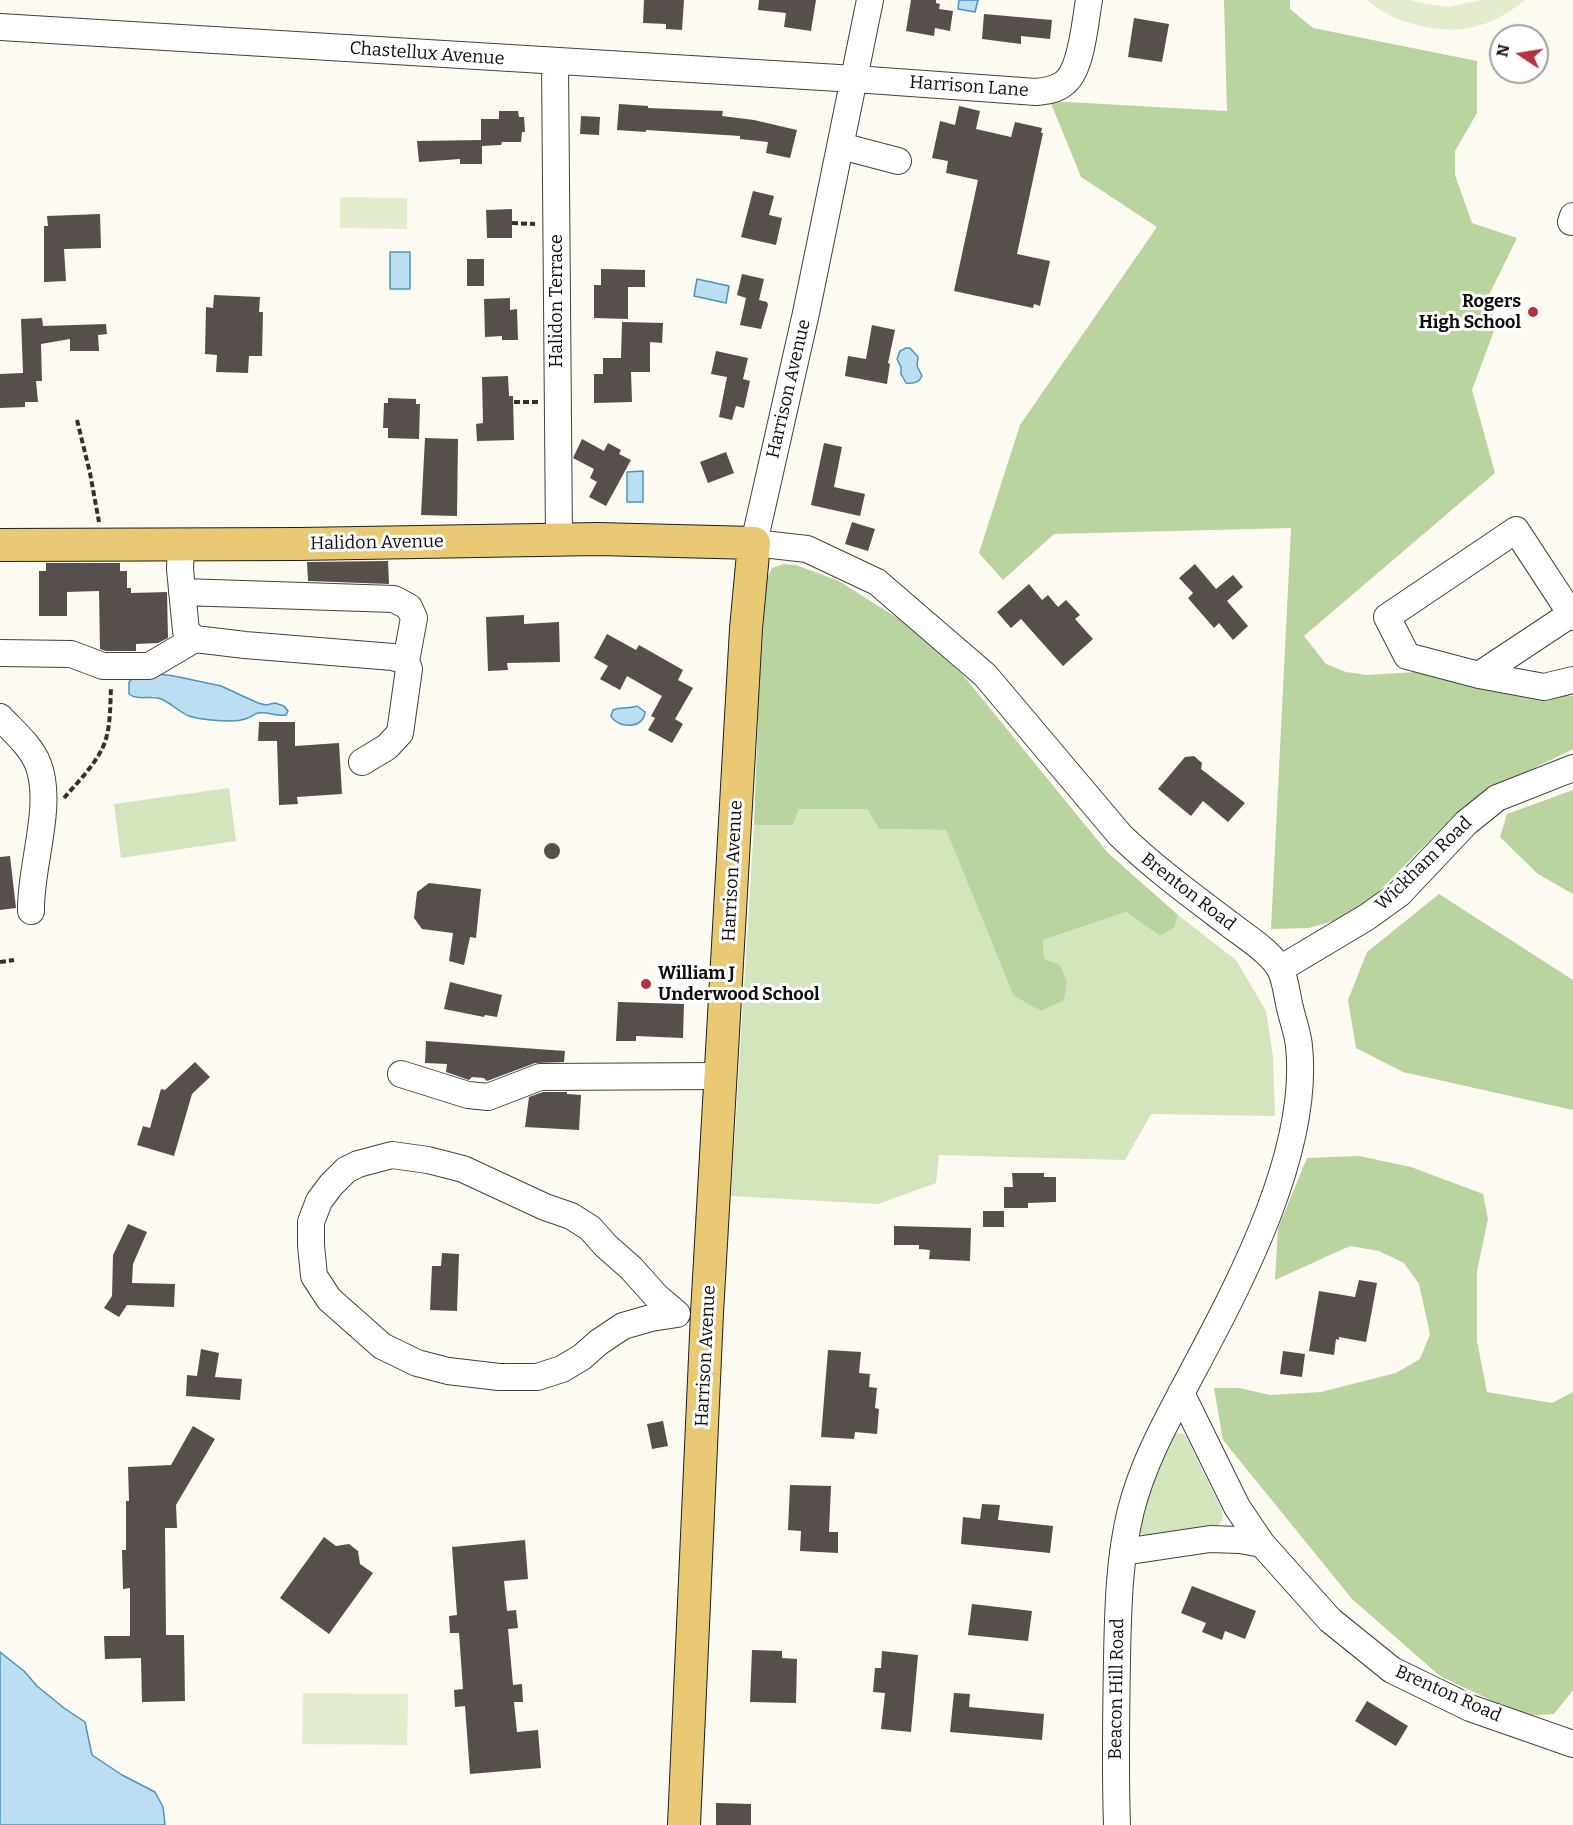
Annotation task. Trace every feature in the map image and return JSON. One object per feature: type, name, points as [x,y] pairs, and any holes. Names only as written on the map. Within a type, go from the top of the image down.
[{"type":"main road","name":"Halidon Avenue","points":[[0,545],[299,544],[598,539],[754,543]]},
{"type":"main road","name":"Harrison Avenue","points":[[684,1825],[707,1313],[754,543]]},
{"type":"street","name":"Harrison Avenue","points":[[754,543],[806,313],[870,0]]},
{"type":"street","name":"Harrison Lane","points":[[855,79],[1036,92],[1052,90],[1065,84],[1078,59],[1089,0]]},
{"type":"street","name":"Chastellux Avenue","points":[[0,27],[855,79]]},
{"type":"street","name":"Halidon Terrace","points":[[555,62],[559,540]]},
{"type":"street","points":[[841,146],[898,161]]},
{"type":"street","points":[[1479,675],[1572,616],[1516,530],[1387,617],[1407,656],[1479,675],[1544,687],[1573,681]]},
{"type":"street","points":[[181,543],[180,569],[186,631],[195,639],[393,657],[406,661]]},
{"type":"street","name":"Brenton Road","points":[[754,543],[807,549],[877,582],[985,675],[1072,781],[1120,835],[1145,859],[1251,941],[1280,969]]},
{"type":"street","points":[[183,592],[394,599],[409,607],[414,618],[406,661],[409,669],[400,733],[387,747],[362,762]]},
{"type":"street","points":[[0,653],[71,654],[103,666],[149,666],[195,639]]},
{"type":"street","points":[[0,717],[26,745],[37,762],[43,784],[42,813],[31,890],[32,911]]},
{"type":"street","name":"Wickham Road","points":[[1280,969],[1367,917],[1399,894],[1466,823],[1497,798],[1573,768]]},
{"type":"street","points":[[1262,1544],[1240,1540],[1210,1539],[1123,1552],[1131,1510],[1144,1467],[1168,1416],[1238,1284],[1269,1210],[1289,1146],[1298,1106],[1299,1045],[1280,969]]},
{"type":"street","points":[[401,1074],[468,1095],[488,1097],[540,1077],[720,1076]]},
{"type":"street","points":[[677,1314],[657,1297],[590,1228],[571,1216],[545,1207],[463,1169],[428,1160],[392,1155],[358,1164],[346,1170],[319,1201],[311,1222],[310,1245],[314,1276],[329,1299],[382,1346],[417,1363],[448,1371],[499,1377],[537,1377],[562,1369],[582,1358],[599,1342],[623,1326],[651,1318],[707,1313]]},
{"type":"street","name":"Brenton Road","points":[[1181,1393],[1237,1508],[1262,1544],[1330,1620],[1392,1670],[1470,1708],[1573,1744]]},
{"type":"street","name":"Beacon Hill Road","points":[[1117,1825],[1115,1744],[1118,1628],[1123,1552]]},
{"type":"path","points":[[77,420],[98,509],[101,543]]},
{"type":"path","points":[[42,813],[55,810],[102,749],[108,725],[113,666]]},
{"type":"path","points":[[0,962],[14,960]]},
{"type":"green space","points":[[1224,0],[1290,0],[1290,9],[1313,28],[1477,61],[1477,113],[1455,151],[1455,175],[1472,223],[1517,238],[1489,295],[1495,328],[1472,390],[1495,473],[1304,636],[1326,664],[1346,672],[1367,675],[1431,671],[1530,694],[1573,696],[1573,749],[1507,781],[1463,807],[1373,897],[1337,920],[1309,928],[1271,929],[1291,528],[1054,534],[1003,580],[979,553],[1020,425],[1157,227],[1081,177],[1050,101],[1227,111]]},
{"type":"green space","points":[[1367,0],[1411,0],[1448,7],[1481,0],[1525,0],[1504,15],[1487,23],[1452,30],[1406,22],[1391,16]]},
{"type":"green space","points":[[340,197],[407,198],[407,229],[340,228]]},
{"type":"green space","points":[[784,564],[796,565],[839,581],[902,621],[962,674],[1108,853],[1178,915],[1174,928],[1160,936],[1126,912],[1043,940],[1044,959],[1060,965],[1067,982],[1064,1000],[1041,1011],[1013,995],[946,830],[879,829],[867,809],[799,809],[793,825],[754,825],[759,688],[767,578],[772,568]]},
{"type":"green space","points":[[229,788],[236,841],[121,858],[114,804]]},
{"type":"green space","points":[[1573,790],[1573,894],[1538,874],[1500,837],[1507,814]]},
{"type":"green space","points":[[799,809],[867,809],[879,829],[946,830],[1013,995],[1044,959],[1043,940],[1126,912],[1160,936],[1174,928],[1178,915],[1236,960],[1266,1011],[1273,1056],[1275,1116],[1151,1114],[1125,1160],[939,1155],[936,1183],[878,1204],[731,1196],[754,825],[793,825]]},
{"type":"green space","points":[[1439,894],[1573,980],[1573,1110],[1403,1072],[1356,1048],[1348,1000],[1367,952]]},
{"type":"green space","points":[[1359,1156],[1411,1167],[1483,1194],[1488,1219],[1477,1271],[1477,1341],[1487,1392],[1552,1403],[1573,1392],[1573,1690],[1554,1714],[1524,1716],[1440,1676],[1352,1599],[1223,1440],[1214,1388],[1239,1388],[1270,1395],[1321,1392],[1396,1373],[1420,1359],[1430,1334],[1419,1284],[1404,1263],[1379,1251],[1350,1246],[1275,1280],[1278,1228],[1307,1158]]},
{"type":"green space","points":[[1175,1434],[1185,1435],[1222,1510],[1223,1517],[1220,1524],[1211,1529],[1147,1537],[1140,1533],[1139,1529],[1152,1486]]},
{"type":"green space","points":[[303,1693],[408,1694],[407,1745],[302,1744]]},
{"type":"water","points":[[959,0],[978,0],[975,12],[958,9]]},
{"type":"water","points":[[390,252],[410,252],[410,289],[390,289]]},
{"type":"water","points":[[697,279],[729,286],[726,303],[694,296]]},
{"type":"water","points":[[910,348],[918,357],[917,366],[922,376],[917,382],[906,383],[901,374],[901,367],[897,359],[900,351]]},
{"type":"water","points":[[643,471],[643,502],[627,502],[627,472]]},
{"type":"water","points":[[151,673],[221,686],[258,703],[266,705],[275,703],[284,706],[288,711],[286,715],[262,713],[233,721],[189,716],[161,699],[136,697],[129,694],[129,682],[133,678]]},
{"type":"water","points":[[637,706],[645,712],[644,718],[636,724],[625,725],[611,716],[613,710]]},
{"type":"water","points":[[0,1652],[24,1671],[37,1686],[85,1722],[92,1755],[122,1775],[155,1792],[163,1807],[165,1825],[0,1825]]},
{"type":"building","points":[[644,0],[684,0],[682,30],[666,29],[666,24],[643,23]]},
{"type":"building","points":[[759,0],[816,0],[811,31],[784,27],[786,13],[758,10]]},
{"type":"building","points":[[911,0],[936,0],[936,3],[940,4],[939,9],[953,11],[950,31],[935,28],[934,36],[906,31]]},
{"type":"building","points":[[984,14],[1052,20],[1050,39],[1021,36],[1021,44],[982,39]]},
{"type":"building","points":[[1134,18],[1169,24],[1162,62],[1128,57]]},
{"type":"building","points":[[619,104],[648,106],[648,108],[723,111],[722,116],[754,120],[797,130],[790,158],[766,153],[768,142],[740,139],[740,136],[617,130]]},
{"type":"building","points":[[959,106],[980,111],[976,129],[1011,137],[1015,122],[1042,128],[1041,133],[1043,133],[1017,254],[1050,261],[1040,306],[1034,304],[1033,308],[954,291],[978,180],[946,173],[948,161],[932,158],[940,121],[955,125]]},
{"type":"building","points":[[499,111],[518,111],[519,117],[524,117],[525,132],[522,132],[521,142],[502,142],[501,145],[482,146],[482,164],[460,164],[460,159],[419,162],[417,141],[481,140],[481,119],[499,119]]},
{"type":"building","points":[[581,116],[600,117],[599,135],[580,134]]},
{"type":"building","points":[[753,191],[774,196],[769,215],[782,218],[776,245],[741,237]]},
{"type":"building","points":[[512,209],[512,238],[487,238],[486,210]]},
{"type":"building","points":[[100,214],[101,248],[64,249],[66,281],[44,282],[44,226],[48,226],[47,216]]},
{"type":"building","points":[[467,259],[484,259],[484,286],[467,286]]},
{"type":"building","points":[[601,269],[645,270],[645,287],[628,287],[628,319],[594,318],[594,285],[601,285]]},
{"type":"building","points":[[742,274],[764,279],[759,300],[767,302],[768,305],[761,329],[740,325],[746,298],[737,295]]},
{"type":"building","points":[[214,295],[260,297],[259,312],[263,312],[262,356],[249,356],[248,373],[216,372],[217,355],[205,354],[206,307],[213,308]]},
{"type":"building","points":[[510,298],[510,310],[517,309],[518,340],[502,340],[502,336],[485,337],[484,299]]},
{"type":"building","points":[[42,318],[43,326],[106,324],[107,334],[98,335],[99,351],[70,351],[70,339],[41,344],[42,381],[36,381],[38,402],[25,402],[25,407],[0,408],[0,374],[23,373],[21,319]]},
{"type":"building","points":[[622,322],[663,323],[662,343],[650,342],[650,372],[631,372],[632,402],[594,403],[594,374],[603,374],[603,358],[621,358]]},
{"type":"building","points":[[872,325],[895,330],[888,363],[890,364],[887,384],[845,376],[848,356],[866,359]]},
{"type":"building","points":[[716,351],[748,358],[743,379],[750,381],[744,408],[736,406],[732,420],[719,417],[727,377],[711,374]]},
{"type":"building","points":[[508,376],[509,396],[513,396],[514,440],[477,441],[476,424],[483,423],[482,377]]},
{"type":"building","points":[[388,398],[416,399],[416,404],[420,404],[419,439],[388,438],[388,428],[383,428],[384,403],[388,403]]},
{"type":"building","points":[[425,438],[458,439],[457,516],[421,515]]},
{"type":"building","points":[[582,439],[604,451],[608,443],[621,450],[619,454],[631,460],[606,506],[589,497],[597,482],[590,478],[594,469],[573,458]]},
{"type":"building","points":[[824,443],[842,447],[834,487],[865,494],[860,516],[811,505]]},
{"type":"building","points":[[726,452],[734,473],[708,483],[700,462]]},
{"type":"building","points":[[852,522],[875,529],[868,551],[845,544]]},
{"type":"building","points":[[388,561],[389,584],[308,581],[307,562]]},
{"type":"building","points":[[46,563],[120,563],[120,571],[127,571],[127,588],[131,588],[131,593],[167,592],[168,638],[158,643],[136,644],[136,651],[100,649],[99,591],[67,592],[67,616],[39,616],[39,571],[46,571]]},
{"type":"building","points":[[1195,564],[1216,589],[1233,575],[1243,587],[1227,601],[1248,626],[1233,640],[1219,623],[1214,628],[1188,598],[1193,593],[1179,578]]},
{"type":"building","points":[[1029,584],[1042,600],[1048,595],[1058,607],[1066,600],[1080,615],[1075,619],[1093,639],[1063,666],[1021,619],[1011,628],[997,612]]},
{"type":"building","points":[[524,615],[524,624],[559,622],[560,662],[507,663],[508,670],[488,671],[486,617]]},
{"type":"building","points":[[607,634],[636,650],[639,645],[683,670],[678,680],[693,688],[675,719],[683,724],[672,743],[648,730],[655,718],[651,716],[662,696],[627,676],[620,690],[600,679],[608,666],[594,658]]},
{"type":"building","points":[[259,722],[295,722],[295,746],[339,743],[342,794],[297,797],[298,804],[279,805],[277,741],[258,741]]},
{"type":"building","points":[[1194,756],[1202,763],[1201,769],[1245,803],[1228,822],[1203,801],[1191,816],[1158,789],[1185,757]]},
{"type":"building","points":[[549,843],[555,843],[560,851],[558,857],[549,859],[544,854],[544,848]]},
{"type":"building","points":[[10,856],[16,908],[0,910],[0,857]]},
{"type":"building","points":[[429,883],[481,889],[476,938],[470,937],[464,965],[449,961],[453,933],[422,929],[414,918],[417,892]]},
{"type":"building","points":[[450,982],[502,995],[497,1017],[485,1015],[484,1017],[444,1009]]},
{"type":"building","points":[[618,1002],[684,1004],[683,1038],[636,1036],[636,1041],[616,1041]]},
{"type":"building","points":[[426,1041],[565,1051],[564,1062],[535,1063],[487,1081],[484,1078],[472,1077],[469,1080],[446,1072],[447,1064],[425,1063]]},
{"type":"building","points":[[195,1062],[210,1077],[192,1094],[174,1156],[137,1145],[143,1126],[150,1128],[161,1089],[165,1090]]},
{"type":"building","points":[[543,1092],[567,1092],[567,1094],[581,1095],[579,1130],[525,1127],[529,1097]]},
{"type":"building","points":[[1012,1173],[1044,1173],[1044,1177],[1056,1177],[1056,1202],[1028,1203],[1028,1208],[1004,1208],[1004,1187],[1013,1187]]},
{"type":"building","points":[[983,1211],[1004,1211],[1004,1227],[983,1227]]},
{"type":"building","points":[[128,1224],[147,1232],[133,1264],[132,1283],[175,1284],[174,1307],[127,1305],[119,1317],[104,1308],[112,1296],[113,1255]]},
{"type":"building","points":[[894,1226],[971,1228],[970,1261],[929,1259],[930,1250],[919,1249],[919,1245],[894,1245]]},
{"type":"building","points":[[442,1253],[459,1254],[457,1311],[430,1310],[432,1266],[441,1266]]},
{"type":"building","points":[[1359,1280],[1377,1283],[1366,1342],[1339,1337],[1339,1340],[1336,1339],[1334,1355],[1309,1351],[1319,1291],[1355,1297]]},
{"type":"building","points":[[201,1349],[219,1353],[215,1377],[242,1379],[240,1400],[186,1396],[187,1375],[197,1376]]},
{"type":"building","points":[[828,1350],[861,1352],[859,1373],[870,1374],[869,1387],[877,1388],[875,1408],[879,1409],[877,1434],[855,1432],[854,1439],[821,1437]]},
{"type":"building","points":[[1283,1351],[1305,1354],[1302,1377],[1280,1374]]},
{"type":"building","points":[[663,1421],[668,1446],[652,1449],[647,1424]]},
{"type":"building","points":[[193,1426],[215,1439],[176,1505],[177,1528],[165,1528],[166,1635],[184,1635],[185,1701],[142,1702],[141,1658],[105,1659],[104,1636],[130,1636],[130,1588],[123,1589],[122,1550],[126,1550],[126,1501],[129,1501],[128,1467],[171,1465]]},
{"type":"building","points":[[790,1485],[831,1486],[829,1532],[838,1532],[838,1553],[800,1551],[801,1531],[788,1530]]},
{"type":"building","points":[[982,1504],[1000,1505],[998,1520],[1053,1526],[1050,1553],[961,1544],[963,1517],[980,1519]]},
{"type":"building","points":[[324,1537],[336,1546],[349,1544],[358,1551],[360,1564],[373,1573],[329,1634],[280,1598]]},
{"type":"building","points":[[525,1540],[528,1579],[504,1581],[507,1611],[516,1610],[518,1628],[508,1629],[513,1685],[522,1684],[523,1702],[514,1702],[517,1732],[538,1730],[541,1768],[470,1774],[465,1706],[455,1707],[454,1690],[463,1689],[459,1633],[450,1633],[449,1616],[457,1615],[452,1547]]},
{"type":"building","points":[[1192,1586],[1256,1611],[1245,1639],[1225,1631],[1222,1640],[1202,1632],[1206,1623],[1181,1613]]},
{"type":"building","points":[[972,1604],[1032,1611],[1028,1641],[968,1635]]},
{"type":"building","points":[[752,1650],[782,1651],[782,1658],[797,1659],[796,1703],[750,1702]]},
{"type":"building","points":[[882,1651],[918,1655],[911,1732],[881,1729],[885,1693],[873,1692],[875,1668],[881,1668]]},
{"type":"building","points":[[954,1693],[970,1694],[969,1707],[1044,1714],[1042,1740],[950,1732]]},
{"type":"building","points":[[1367,1701],[1408,1726],[1396,1746],[1355,1721]]},
{"type":"building","points":[[716,1803],[751,1804],[751,1825],[716,1825]]},
{"type":"place","name":"Rogers High School","points":[[1533,312]]},
{"type":"place","name":"William J Underwood School","points":[[646,984]]}]
